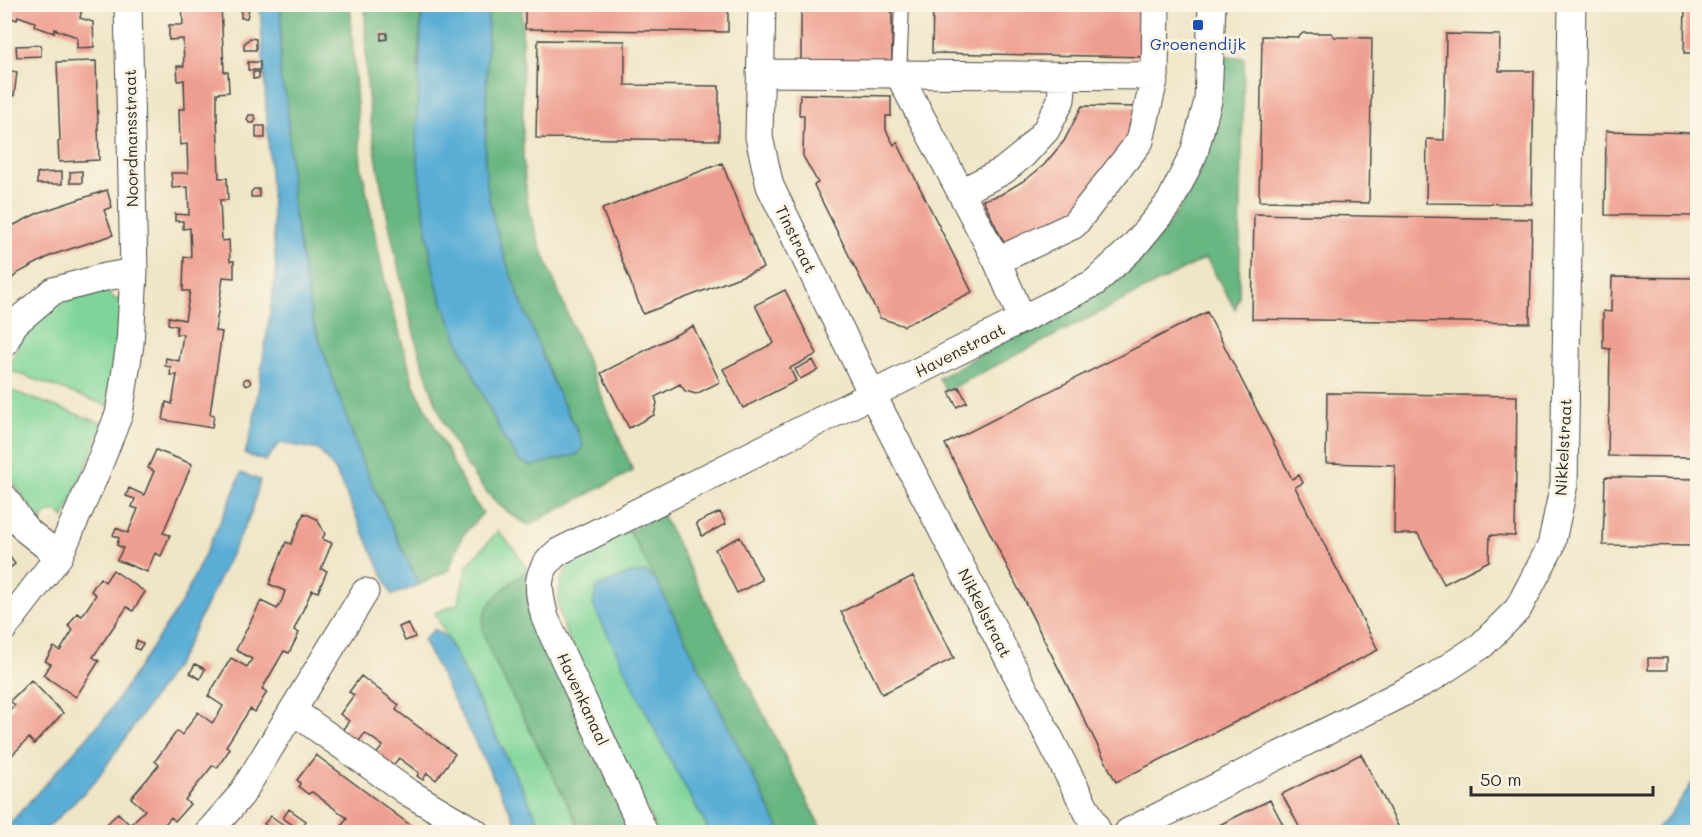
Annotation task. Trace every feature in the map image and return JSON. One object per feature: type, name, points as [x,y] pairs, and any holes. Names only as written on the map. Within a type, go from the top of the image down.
[{"type":"street","name":"Noordmansstraat","points":[[4,628],[59,556],[119,414],[130,344],[134,272],[128,4]]},
{"type":"street","name":"Tinstraat","points":[[762,4],[759,137],[770,186],[872,394]]},
{"type":"street","points":[[997,261],[1074,225],[1140,141],[1155,76],[1156,4]]},
{"type":"street","name":"Havenstraat","points":[[545,562],[558,552],[1094,283],[1134,246],[1170,202],[1194,153],[1208,101],[1212,4]]},
{"type":"street","name":"Nikkelstraat","points":[[1128,832],[1432,678],[1482,645],[1518,609],[1551,546],[1564,484],[1572,4]]},
{"type":"street","points":[[760,74],[1155,76]]},
{"type":"street","points":[[899,75],[997,261],[1022,319]]},
{"type":"street","points":[[961,192],[1003,171],[1024,154],[1046,130],[1060,100],[1063,75]]},
{"type":"street","points":[[4,345],[14,324],[53,291],[134,272]]},
{"type":"street","name":"Nikkelstraat","points":[[872,394],[1098,832]]},
{"type":"street","points":[[4,497],[26,530],[59,556]]},
{"type":"street","name":"Havenkanaal","points":[[545,562],[540,574],[540,600],[545,618],[644,832]]},
{"type":"street","points":[[209,832],[241,795],[365,592]]},
{"type":"street","points":[[293,711],[406,791],[475,832]]},
{"type":"lane","points":[[899,75],[902,4]]},
{"type":"green space","points":[[281,5],[350,5],[361,165],[385,282],[414,385],[469,495],[483,513],[462,536],[449,570],[419,585],[362,462],[312,319],[292,201],[287,99],[280,79]]},
{"type":"green space","points":[[365,5],[422,5],[418,63],[422,199],[432,262],[438,290],[462,350],[504,439],[519,461],[578,431],[559,396],[517,293],[494,227],[486,188],[488,5],[522,5],[523,157],[527,201],[539,243],[633,471],[529,525],[499,505],[474,477],[454,443],[423,365],[403,287],[374,146],[367,82]]},
{"type":"green space","points":[[1225,56],[1244,58],[1239,296],[1235,309],[1206,258],[946,391],[939,378],[1102,290],[1129,271],[1146,253],[1177,212],[1199,170],[1214,128]]},
{"type":"green space","points":[[107,290],[114,299],[126,298],[109,404],[106,405],[11,371],[9,368],[21,336],[53,304]]},
{"type":"green space","points":[[4,388],[104,424],[64,518],[58,512],[49,512],[41,523],[5,470]]},
{"type":"green space","points":[[662,514],[823,832],[781,832],[629,530]]},
{"type":"green space","points":[[629,530],[657,582],[646,572],[629,574],[597,588],[668,756],[710,832],[657,832],[564,628],[558,605],[561,580],[570,563],[589,550]]},
{"type":"green space","points":[[498,531],[528,570],[491,602],[483,619],[484,636],[582,832],[544,832],[435,613],[458,604],[467,566]]},
{"type":"green space","points":[[528,570],[528,608],[630,832],[582,832],[485,639],[483,619],[486,610],[505,588]]},
{"type":"water","points":[[260,5],[281,5],[280,79],[287,99],[292,201],[312,319],[362,462],[419,585],[392,595],[335,470],[319,450],[280,443],[265,461],[245,454],[253,425],[276,273]]},
{"type":"water","points":[[422,5],[488,5],[485,162],[490,205],[515,286],[551,378],[583,445],[578,454],[532,466],[519,461],[504,439],[462,350],[438,290],[422,199],[416,146]]},
{"type":"water","points":[[241,473],[260,480],[252,511],[180,659],[95,782],[43,832],[5,832],[5,829],[107,715],[182,602]]},
{"type":"water","points":[[646,572],[657,582],[781,832],[710,832],[668,756],[593,605],[597,587],[629,574]]},
{"type":"water","points":[[435,629],[447,638],[544,832],[521,832],[423,640]]},
{"type":"water","points":[[1697,776],[1697,832],[1653,832],[1670,815]]},
{"type":"building","points":[[4,4],[83,4],[80,18],[93,22],[94,47],[77,48],[77,37],[55,29],[54,33],[34,26],[35,22],[18,16],[17,20],[4,15]]},
{"type":"building","points":[[182,4],[221,4],[224,72],[228,72],[229,92],[217,93],[217,113],[219,178],[227,178],[228,200],[220,200],[222,241],[229,240],[230,261],[234,261],[234,278],[223,277],[215,331],[222,332],[210,414],[214,415],[212,428],[163,420],[166,402],[172,404],[177,375],[170,375],[171,367],[165,366],[166,358],[179,361],[183,334],[176,334],[177,326],[168,324],[169,317],[185,320],[190,291],[183,291],[184,257],[191,258],[190,228],[183,229],[183,221],[175,221],[175,214],[189,215],[188,187],[172,188],[171,173],[188,173],[187,144],[180,145],[179,109],[185,109],[184,80],[178,81],[177,66],[184,66],[183,39],[169,40],[169,25],[183,25]]},
{"type":"building","points":[[525,4],[728,4],[728,32],[525,29]]},
{"type":"building","points":[[801,4],[892,4],[892,62],[801,61]]},
{"type":"building","points":[[933,4],[1153,4],[1152,57],[932,53]]},
{"type":"building","points":[[1685,4],[1698,4],[1698,53],[1684,53]]},
{"type":"building","points":[[249,9],[247,18],[241,18],[241,10]]},
{"type":"building","points":[[381,33],[387,33],[387,39],[381,40]]},
{"type":"building","points":[[1303,33],[1331,33],[1335,37],[1372,38],[1369,203],[1259,201],[1262,36],[1298,37]]},
{"type":"building","points":[[1446,34],[1500,35],[1499,71],[1534,71],[1532,204],[1426,203],[1427,139],[1444,140]]},
{"type":"building","points":[[250,38],[256,39],[256,50],[244,50],[244,44]]},
{"type":"building","points":[[538,40],[625,41],[625,85],[719,86],[719,140],[536,138]]},
{"type":"building","points":[[41,45],[41,56],[17,57],[16,46]]},
{"type":"building","points":[[96,61],[99,160],[59,162],[57,62]]},
{"type":"building","points":[[248,62],[260,62],[260,70],[248,70]]},
{"type":"building","points":[[6,70],[17,72],[14,96],[4,95]]},
{"type":"building","points":[[253,72],[259,72],[259,78],[253,79]]},
{"type":"building","points":[[800,94],[891,96],[891,116],[886,116],[886,130],[894,145],[897,142],[972,292],[904,326],[880,318],[814,185],[818,183],[803,156],[804,115],[799,115]]},
{"type":"building","points":[[1082,106],[1139,107],[1133,128],[1088,200],[1008,251],[983,200],[1000,195],[1044,165],[1064,141]]},
{"type":"building","points":[[4,110],[12,111],[9,135],[4,135]]},
{"type":"building","points":[[249,115],[254,115],[256,119],[254,123],[249,123],[247,119]]},
{"type":"building","points":[[256,126],[265,126],[265,138],[256,138]]},
{"type":"building","points":[[1606,131],[1698,133],[1698,216],[1605,215]]},
{"type":"building","points":[[4,143],[8,143],[7,155],[4,155]]},
{"type":"building","points":[[722,163],[763,268],[643,314],[602,209]]},
{"type":"building","points":[[82,171],[82,183],[70,183],[70,172]]},
{"type":"building","points":[[62,172],[62,184],[37,184],[37,173]]},
{"type":"building","points":[[5,179],[10,189],[5,191]]},
{"type":"building","points":[[254,189],[259,189],[259,197],[251,197]]},
{"type":"building","points":[[107,190],[112,207],[104,210],[113,235],[52,255],[18,273],[4,286],[4,230],[38,213]]},
{"type":"building","points":[[1254,214],[1532,219],[1530,323],[1252,319]]},
{"type":"building","points":[[1612,277],[1698,278],[1698,457],[1608,456],[1610,349],[1603,348],[1603,311],[1611,312]]},
{"type":"building","points":[[785,290],[817,354],[790,368],[796,381],[743,408],[723,369],[774,343],[755,305]]},
{"type":"building","points":[[1207,312],[1292,479],[1299,475],[1303,483],[1295,487],[1378,650],[1116,782],[945,444]]},
{"type":"building","points":[[693,326],[720,382],[696,394],[685,391],[680,384],[655,397],[657,403],[654,415],[629,428],[601,373]]},
{"type":"building","points":[[813,360],[818,370],[800,379],[795,369]]},
{"type":"building","points":[[247,378],[251,382],[247,386],[243,382]]},
{"type":"building","points":[[959,387],[967,402],[957,407],[949,392]]},
{"type":"building","points":[[1327,393],[1517,396],[1515,536],[1490,535],[1489,561],[1444,584],[1418,534],[1394,534],[1395,465],[1326,463]]},
{"type":"building","points":[[156,450],[192,464],[163,533],[170,535],[161,556],[155,553],[147,572],[117,560],[123,548],[117,545],[119,538],[113,535],[116,528],[128,533],[138,509],[132,507],[135,499],[126,496],[129,488],[144,495],[154,471],[148,468]]},
{"type":"building","points":[[1605,477],[1698,479],[1698,546],[1603,545]]},
{"type":"building","points":[[720,512],[726,524],[702,536],[696,523]]},
{"type":"building","points":[[304,513],[317,519],[325,534],[322,539],[332,543],[321,569],[327,571],[318,592],[312,590],[294,630],[299,633],[289,653],[284,651],[262,689],[267,692],[255,712],[250,709],[226,746],[230,749],[217,768],[213,765],[185,800],[190,804],[175,821],[171,817],[158,832],[99,832],[118,813],[130,825],[145,810],[131,798],[159,765],[155,761],[177,731],[182,735],[198,712],[212,723],[218,715],[223,706],[208,696],[231,658],[247,667],[252,659],[236,650],[261,601],[277,609],[282,600],[285,591],[269,584],[286,542],[291,544]]},
{"type":"building","points":[[740,537],[762,580],[737,593],[715,549]]},
{"type":"building","points":[[4,549],[15,564],[4,572]]},
{"type":"building","points":[[113,570],[145,592],[133,611],[127,607],[93,657],[99,661],[76,697],[43,675],[51,664],[45,661],[54,647],[60,651],[73,630],[68,626],[77,613],[82,616],[96,595],[91,591],[100,578],[105,582]]},
{"type":"building","points":[[913,576],[954,658],[882,694],[841,612]]},
{"type":"building","points":[[408,623],[415,637],[405,641],[399,627]]},
{"type":"building","points":[[137,640],[143,644],[139,650],[135,648]]},
{"type":"building","points":[[1648,658],[1667,658],[1667,670],[1648,670]]},
{"type":"building","points":[[195,664],[205,669],[200,679],[190,673]]},
{"type":"building","points":[[361,676],[399,705],[396,710],[455,754],[436,780],[427,773],[423,780],[417,776],[419,773],[399,758],[389,770],[373,758],[383,746],[365,733],[356,745],[340,733],[349,721],[340,714],[354,695],[349,692]]},
{"type":"building","points":[[31,680],[63,713],[34,744],[29,738],[4,763],[4,716],[15,705],[10,701]]},
{"type":"building","points":[[1361,754],[1401,832],[1302,832],[1282,794]]},
{"type":"building","points":[[316,755],[417,830],[415,832],[367,832],[364,830],[363,832],[348,832],[341,827],[347,818],[312,792],[308,794],[299,787],[300,783],[297,780]]},
{"type":"building","points":[[1270,800],[1287,832],[1205,832]]},
{"type":"building","points":[[289,809],[306,821],[300,830],[283,818]]},
{"type":"building","points":[[271,816],[293,832],[275,832],[264,824]]},
{"type":"place","name":"Groenendijk","points":[[1198,25]]}]
